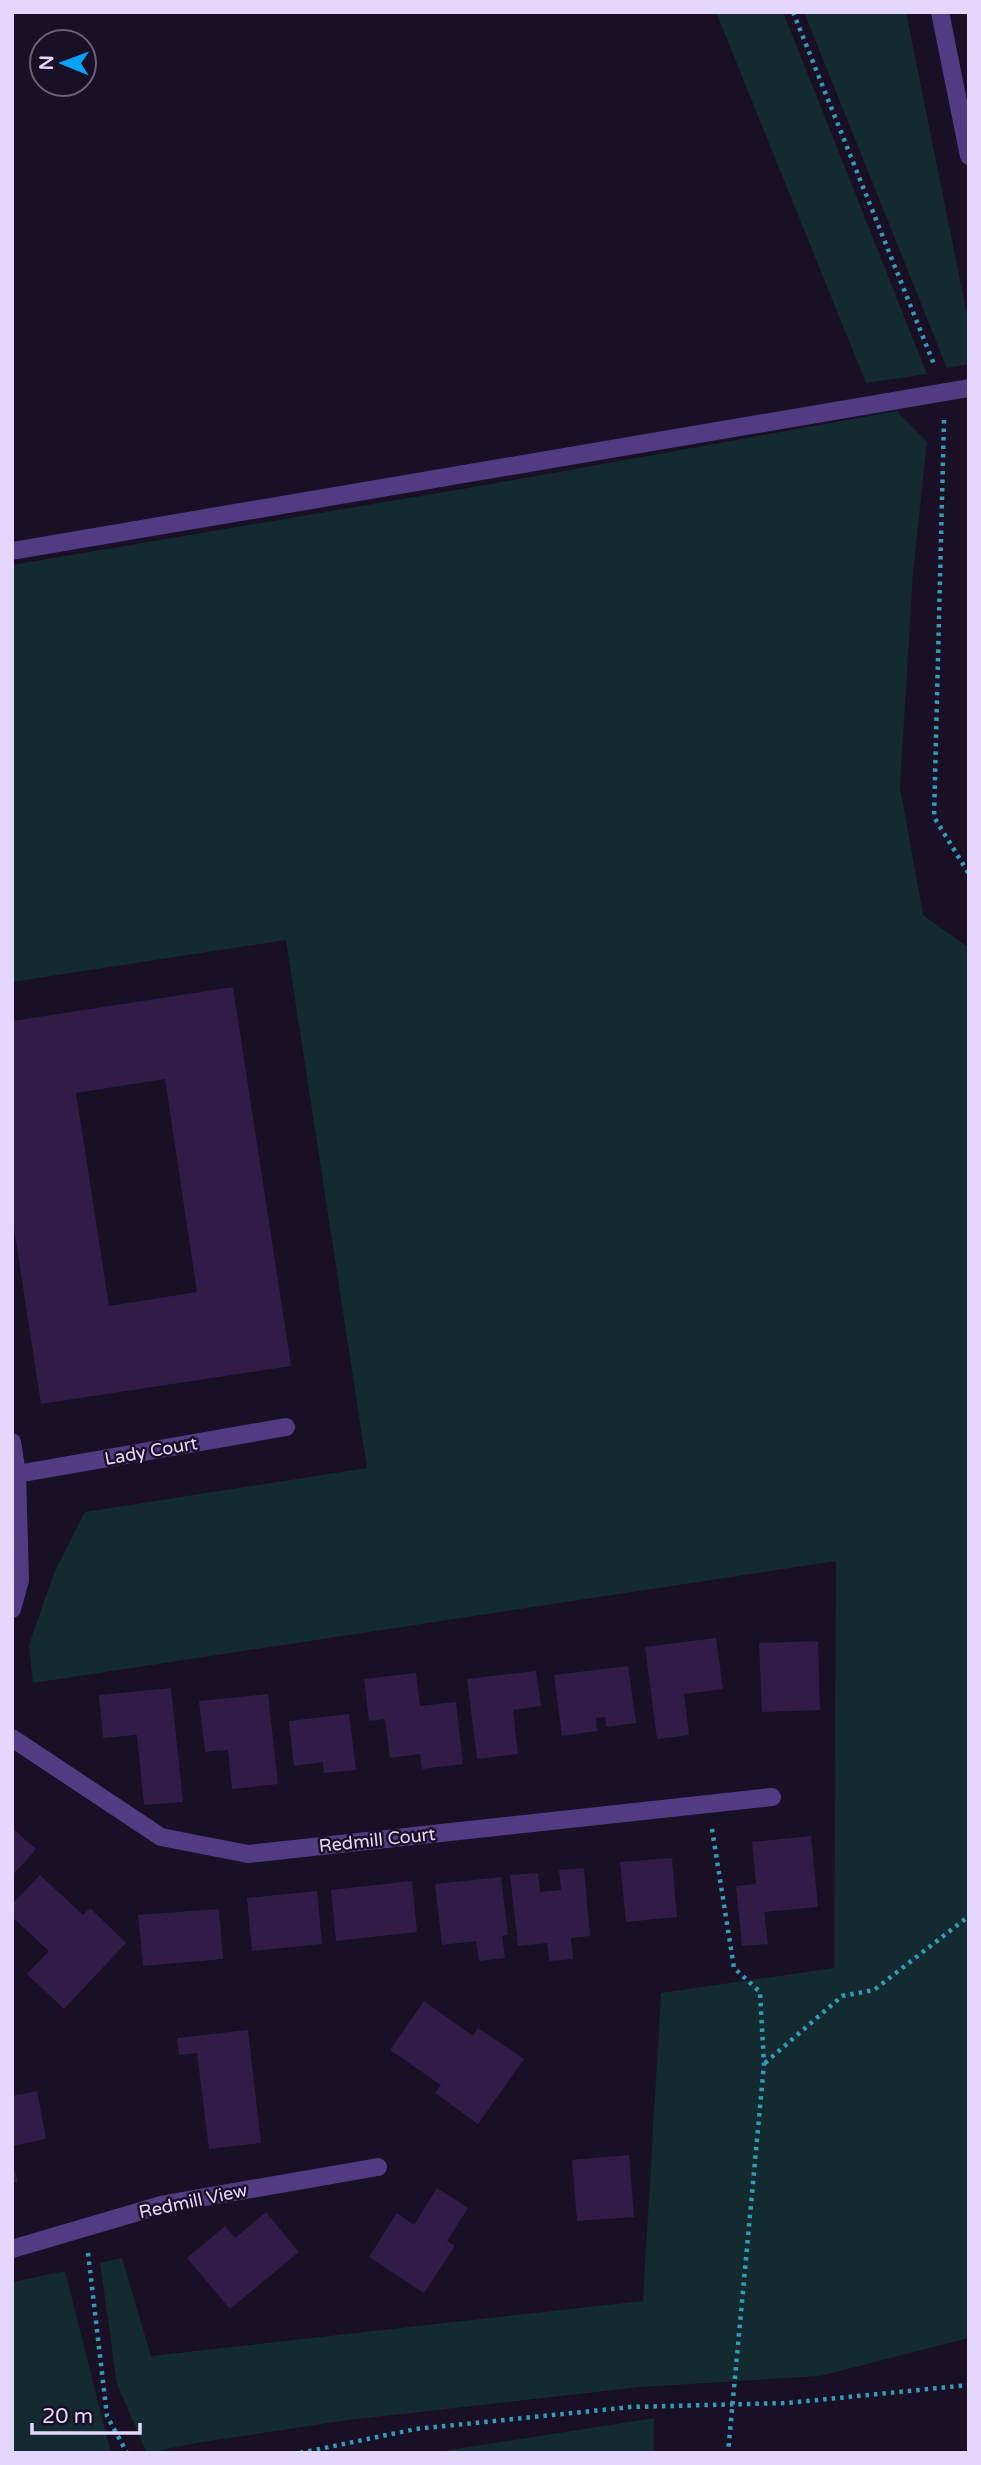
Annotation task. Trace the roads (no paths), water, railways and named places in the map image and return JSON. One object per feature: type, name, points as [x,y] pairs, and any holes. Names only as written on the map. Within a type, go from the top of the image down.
[{"type":"street","points":[[940,12],[969,156]]},
{"type":"street","points":[[12,551],[969,388]]},
{"type":"street","name":"Lady Court","points":[[17,1474],[286,1427]]},
{"type":"street","points":[[12,1442],[17,1474],[20,1580],[12,1609]]},
{"type":"street","name":"Redmill Court","points":[[12,1738],[161,1838],[248,1854],[772,1797]]},
{"type":"street","name":"Redmill View","points":[[12,2249],[165,2204],[378,2167]]}]
